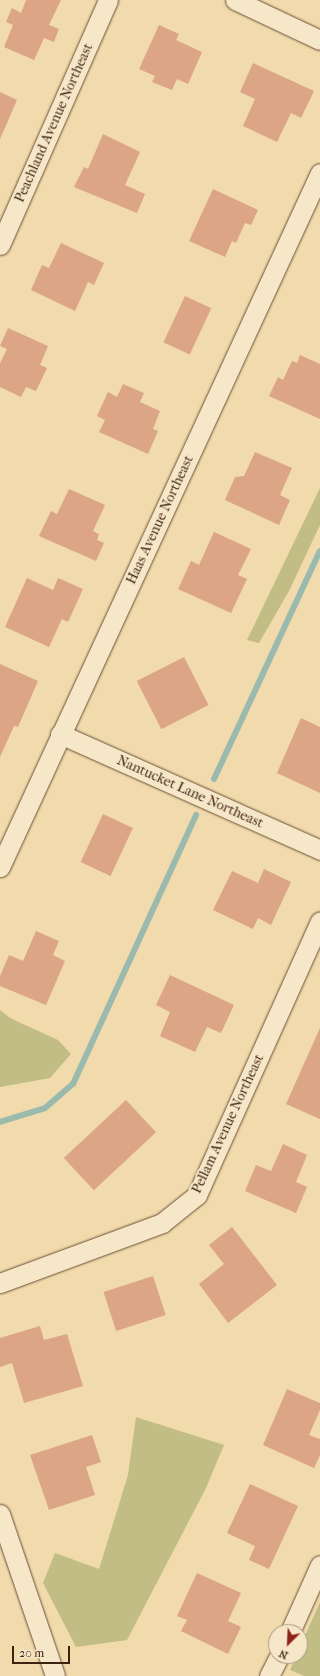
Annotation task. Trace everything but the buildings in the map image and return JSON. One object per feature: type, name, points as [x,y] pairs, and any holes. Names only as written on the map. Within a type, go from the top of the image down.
[{"type":"street","name":"Peachland Avenue Northeast","points":[[0,245],[108,0]]},
{"type":"street","points":[[235,0],[320,40]]},
{"type":"street","name":"Haas Avenue Northeast","points":[[0,867],[60,734],[320,173]]},
{"type":"street","name":"Nantucket Lane Northeast","points":[[60,734],[320,850]]},
{"type":"street","name":"Pellam Avenue Northeast","points":[[0,1283],[162,1223],[198,1194],[320,921]]},
{"type":"street","points":[[0,1514],[55,1676]]},
{"type":"street","points":[[294,1624],[320,1565]]},
{"type":"street","points":[[269,1676],[275,1664]]},
{"type":"shaded area","points":[[320,488],[320,525],[289,591],[259,643],[247,640]]},
{"type":"shaded area","points":[[0,1010],[10,1018],[58,1040],[71,1054],[50,1078],[0,1087]]},
{"type":"shaded area","points":[[136,1417],[224,1445],[206,1488],[127,1640],[76,1647],[43,1583],[55,1553],[99,1569],[128,1475]]},
{"type":"shaded area","points":[[320,1602],[320,1676],[304,1676],[290,1670],[293,1664],[308,1664],[308,1629]]},
{"type":"waterway","points":[[214,779],[320,551]]},
{"type":"waterway","points":[[0,1122],[45,1108],[73,1084],[196,815]]}]
